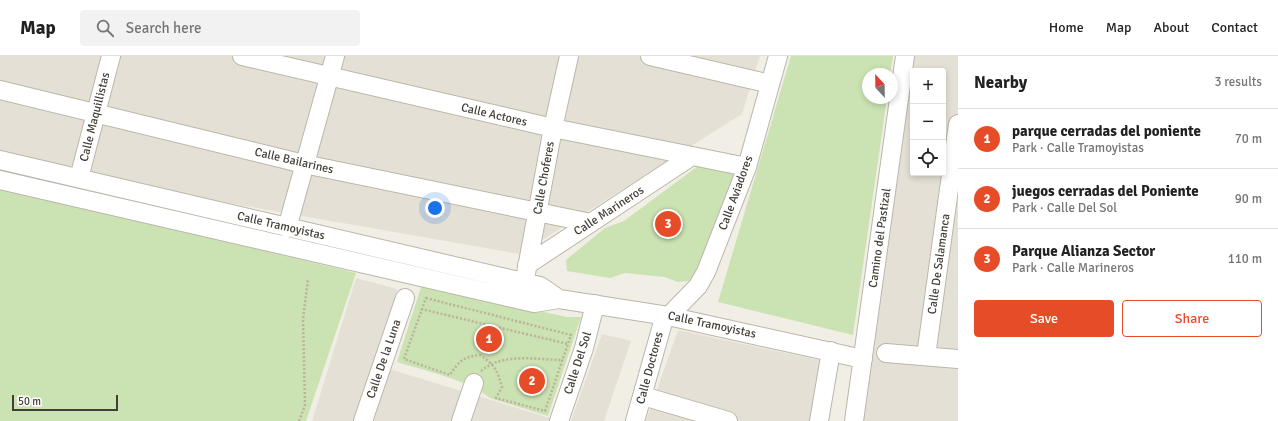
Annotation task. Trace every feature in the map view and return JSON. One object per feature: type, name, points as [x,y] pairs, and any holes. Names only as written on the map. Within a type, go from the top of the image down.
[{"type":"street","name":"Calle Maquillistas","points":[[79,178],[111,56]]},
{"type":"street","name":"Calle Actores","points":[[242,56],[553,128],[747,166]]},
{"type":"street","points":[[287,228],[335,56]]},
{"type":"street","name":"Calle Choferes","points":[[521,300],[553,128],[569,56]]},
{"type":"street","points":[[650,56],[770,84]]},
{"type":"street","name":"Calle Aviadores","points":[[668,316],[698,286],[706,272],[747,166],[778,56]]},
{"type":"street","name":"Camino del Pastizal","points":[[854,421],[905,56]]},
{"type":"street","name":"Calle Bailarines","points":[[0,90],[304,164],[591,223]]},
{"type":"street","name":"Calle De Salamanca","points":[[926,356],[958,124]]},
{"type":"street","name":"Calle Marineros","points":[[526,274],[591,223],[692,156]]},
{"type":"street","name":"Calle Tramoyistas","points":[[0,160],[287,228],[526,274],[559,299]]},
{"type":"street","name":"Calle Tramoyistas","points":[[0,180],[534,303],[559,299],[668,316],[863,358]]},
{"type":"street","name":"Calle De la Luna","points":[[363,421],[404,301]]},
{"type":"street","name":"Calle Del Sol","points":[[559,421],[574,353],[595,304]]},
{"type":"street","name":"Calle Doctores","points":[[635,421],[643,396],[659,330],[668,316]]},
{"type":"street","points":[[819,421],[831,351]]},
{"type":"street","points":[[886,353],[958,359]]},
{"type":"street","points":[[461,421],[474,383]]},
{"type":"street","points":[[643,396],[728,421]]},
{"type":"path","points":[[299,421],[305,405],[303,319],[308,279]]},
{"type":"path","points":[[426,298],[571,335],[574,353],[545,411],[496,398],[502,386],[496,369],[492,363],[480,355],[468,357],[458,363],[450,375],[404,359],[422,310],[426,298]]},
{"type":"path","points":[[404,301],[422,310],[574,353]]},
{"type":"path","points":[[474,383],[482,370],[492,363],[504,360],[574,353]]},
{"type":"shaded area","points":[[0,56],[760,56],[742,114],[520,254],[0,163]]},
{"type":"shaded area","points":[[907,56],[958,56],[958,421],[856,421]]},
{"type":"shaded area","points":[[356,278],[397,289],[386,368],[560,421],[312,421]]},
{"type":"shaded area","points":[[678,330],[823,361],[812,421],[646,421]]},
{"type":"shaded area","points":[[602,334],[631,341],[604,421],[571,421]]},
{"type":"green space","points":[[791,56],[893,56],[891,68],[862,68],[862,104],[886,104],[853,335],[718,302]]},
{"type":"green space","points":[[702,163],[740,170],[695,280],[678,282],[664,277],[625,273],[610,278],[567,271],[566,260],[605,228],[624,221]]},
{"type":"green space","points":[[0,187],[356,273],[306,421],[0,421]]},
{"type":"green space","points":[[422,284],[566,317],[581,317],[548,416],[490,398],[482,392],[459,381],[397,362]]},
{"type":"place","name":"Parque Alianza Sector","points":[[668,224]]},
{"type":"place","name":"parque cerradas del poniente","points":[[489,339]]},
{"type":"place","name":"juegos cerradas del Poniente","points":[[532,381]]}]
